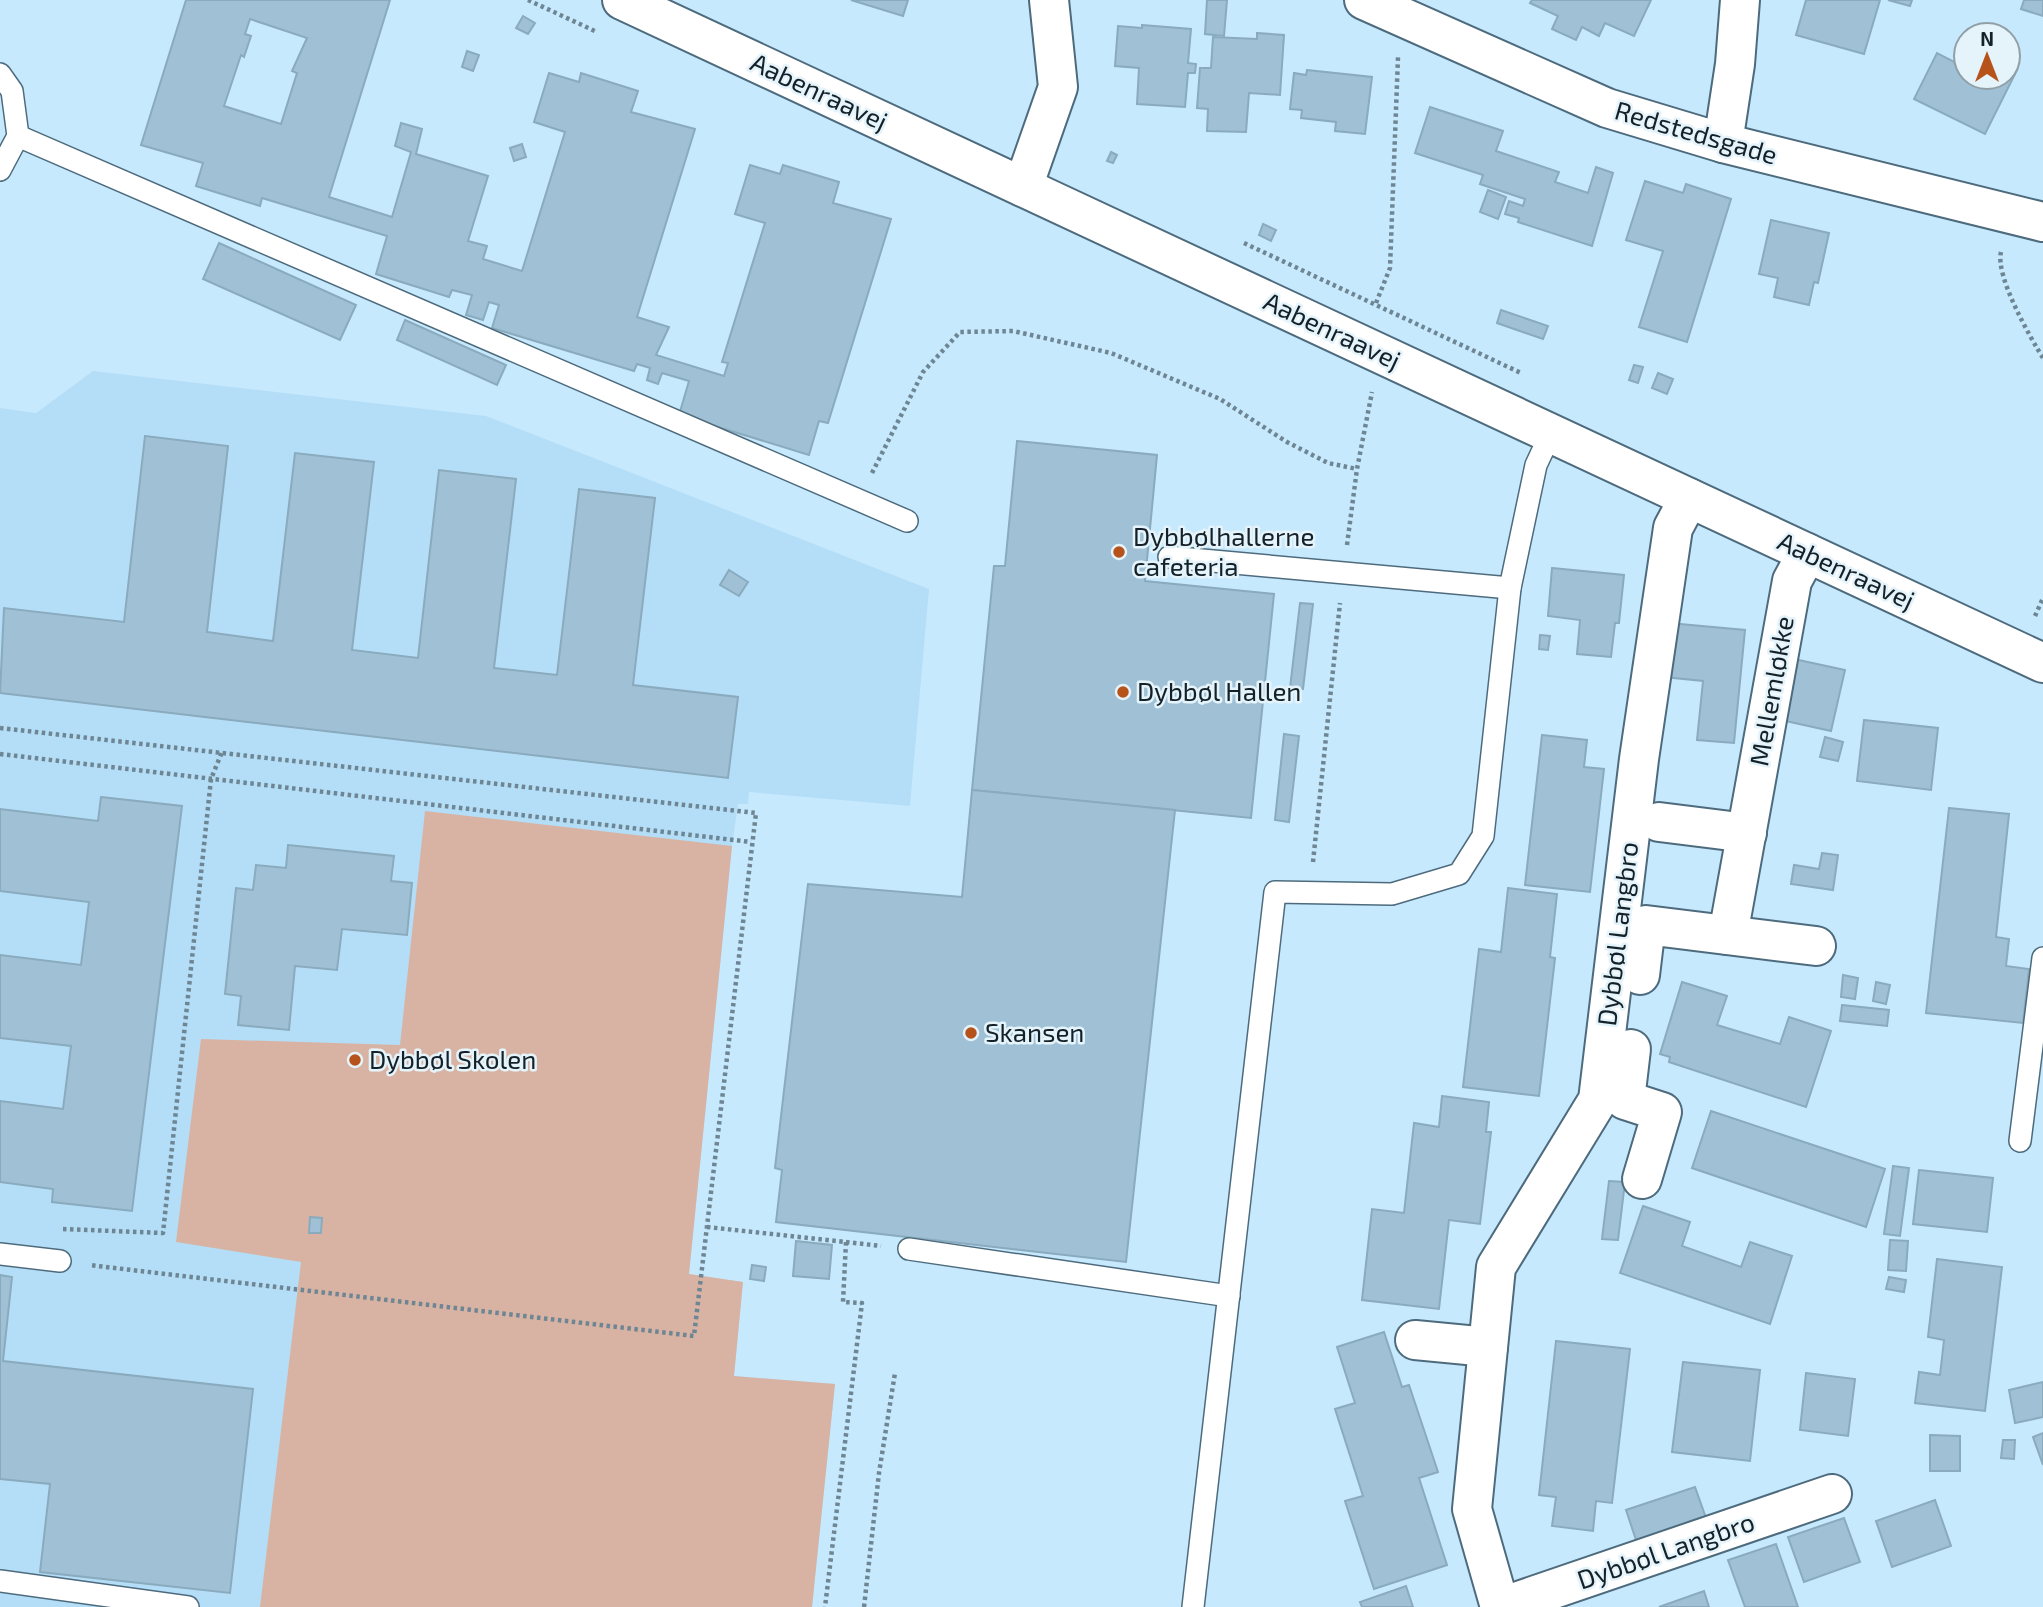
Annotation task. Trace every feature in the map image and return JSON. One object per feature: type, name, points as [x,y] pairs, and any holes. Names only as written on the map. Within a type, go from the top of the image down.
[{"type":"street","name":"Aabenraavej","points":[[622,0],[2043,663]]},
{"type":"street","points":[[1023,187],[1058,87],[1049,0]]},
{"type":"street","name":"Redstedsgade","points":[[1364,0],[1399,18],[1607,108],[1723,143],[2029,219]]},
{"type":"street","points":[[1723,143],[1735,64],[1740,0]]},
{"type":"street","name":"Dybbøl Langbro","points":[[1689,498],[1673,528],[1639,760],[1598,1100],[1496,1267],[1472,1509],[1500,1607],[1832,1494]]},
{"type":"street","name":"Mellemløkke","points":[[1728,935],[1792,581],[1807,554]]},
{"type":"street","points":[[1659,822],[1747,833]]},
{"type":"street","points":[[1642,1179],[1662,1112],[1625,1100],[1646,925],[1816,946]]},
{"type":"street","points":[[1415,1340],[1488,1347]]},
{"type":"lane","points":[[0,74],[12,91],[18,136],[0,170]]},
{"type":"lane","points":[[18,136],[907,521]]},
{"type":"lane","points":[[1193,1607],[1275,892],[1392,894],[1459,874],[1483,836],[1510,588],[1536,465],[1551,433]]},
{"type":"lane","points":[[1169,557],[1510,588]]},
{"type":"lane","points":[[2020,1141],[2043,958]]},
{"type":"lane","points":[[909,1249],[1229,1296]]},
{"type":"lane","points":[[0,1254],[61,1261]]},
{"type":"lane","points":[[0,1581],[188,1607]]},
{"type":"path","points":[[1376,303],[1390,268],[1399,18]]},
{"type":"path","points":[[2029,219],[2000,256],[2009,292],[2025,330],[2043,358]]},
{"type":"path","points":[[858,500],[923,372],[960,332],[1013,331],[1111,353],[1220,399],[1287,442],[1328,463],[1356,469]]},
{"type":"path","points":[[2035,618],[2043,597]]},
{"type":"path","points":[[0,728],[222,752],[756,813],[694,1336],[61,1261],[63,1228],[163,1233],[211,779],[222,752]]},
{"type":"path","points":[[0,754],[751,842]]},
{"type":"path","points":[[707,1227],[846,1242],[842,1302],[862,1303],[825,1607]]},
{"type":"path","points":[[864,1607],[879,1473],[895,1373]]},
{"type":"shaded area","name":"Dybbøl Skolen","points":[[93,371],[486,416],[929,589],[910,806],[749,792],[748,804],[738,804],[732,846],[689,1274],[743,1282],[734,1376],[835,1384],[812,1607],[0,1607],[0,408],[36,413]]},
{"type":"shaded area","points":[[425,811],[732,846],[689,1274],[743,1282],[734,1376],[835,1384],[812,1607],[260,1607],[301,1262],[176,1242],[201,1039],[400,1045]]},
{"type":"building","points":[[186,0],[390,0],[329,197],[392,217],[411,152],[395,146],[401,123],[422,129],[416,154],[488,176],[468,241],[487,246],[483,259],[522,271],[565,132],[534,122],[549,73],[579,82],[581,73],[638,91],[631,112],[695,129],[637,317],[669,327],[656,355],[724,376],[728,363],[722,362],[765,223],[735,214],[750,165],[780,174],[783,165],[839,182],[833,203],[891,219],[828,423],[819,421],[809,455],[679,415],[689,381],[662,373],[658,384],[647,380],[650,368],[637,364],[634,371],[492,328],[499,305],[489,302],[483,320],[466,315],[472,295],[452,290],[449,297],[376,274],[387,236],[262,198],[260,206],[196,186],[203,163],[141,145]],"holes":[[[250,19],[307,38],[292,71],[297,73],[281,124],[224,106],[241,55],[244,57],[251,36],[245,34]]]},
{"type":"building","points":[[851,0],[908,0],[903,16]]},
{"type":"building","points":[[1207,0],[1227,0],[1224,36],[1205,34]]},
{"type":"building","points":[[1532,0],[1651,0],[1634,36],[1605,23],[1599,36],[1582,27],[1576,40],[1552,29],[1558,16],[1530,3]]},
{"type":"building","points":[[1806,0],[1880,0],[1864,54],[1796,35]]},
{"type":"building","points":[[1888,0],[1912,0],[1910,6]]},
{"type":"building","points":[[2024,0],[2043,0],[2043,16],[2021,9]]},
{"type":"building","points":[[523,16],[535,23],[528,34],[516,28]]},
{"type":"building","points":[[1142,25],[1191,29],[1188,63],[1196,64],[1195,73],[1188,73],[1185,107],[1137,104],[1139,68],[1115,66],[1118,26],[1142,28]]},
{"type":"building","points":[[1257,33],[1284,35],[1280,95],[1249,93],[1246,132],[1207,131],[1208,109],[1197,108],[1200,68],[1211,68],[1213,37],[1257,39]]},
{"type":"building","points":[[467,51],[479,55],[473,71],[462,67]]},
{"type":"building","points":[[1937,53],[1952,61],[1952,91],[2006,91],[1985,134],[1914,99]]},
{"type":"building","points":[[1307,70],[1372,77],[1365,134],[1335,131],[1336,122],[1301,118],[1302,110],[1290,109],[1294,73],[1306,75]]},
{"type":"building","points":[[1430,107],[1503,131],[1496,151],[1559,172],[1555,182],[1588,193],[1596,167],[1613,173],[1592,246],[1518,222],[1519,218],[1505,214],[1509,201],[1523,206],[1525,199],[1480,184],[1483,175],[1415,153]]},
{"type":"building","points":[[522,144],[526,157],[514,161],[510,148]]},
{"type":"building","points":[[1111,152],[1117,155],[1113,163],[1107,161]]},
{"type":"building","points":[[1645,181],[1683,193],[1686,184],[1731,199],[1687,342],[1639,327],[1663,251],[1626,240]]},
{"type":"building","points":[[1488,190],[1506,197],[1498,219],[1480,212]]},
{"type":"building","points":[[1771,220],[1829,233],[1818,283],[1814,282],[1809,305],[1774,297],[1778,278],[1759,274]]},
{"type":"building","points":[[1263,224],[1276,230],[1271,241],[1259,235]]},
{"type":"building","points":[[219,243],[356,305],[340,340],[203,279]]},
{"type":"building","points":[[1501,310],[1548,326],[1543,339],[1497,323]]},
{"type":"building","points":[[405,320],[506,365],[497,385],[397,340]]},
{"type":"building","points":[[1634,365],[1643,367],[1638,383],[1629,380]]},
{"type":"building","points":[[1658,373],[1673,379],[1667,394],[1652,388]]},
{"type":"building","points":[[145,436],[228,446],[207,632],[273,641],[295,453],[374,462],[352,650],[418,658],[439,470],[516,479],[494,668],[557,675],[579,489],[655,498],[633,685],[738,697],[728,778],[0,693],[4,608],[124,622]]},
{"type":"building","name":"Dybbøl Hallen","points":[[1017,441],[1157,455],[1145,581],[1274,594],[1251,818],[972,790],[994,566],[1005,566]]},
{"type":"building","points":[[1552,568],[1624,575],[1619,623],[1615,623],[1611,657],[1577,654],[1580,620],[1548,616]]},
{"type":"building","points":[[729,570],[748,582],[739,596],[720,585]]},
{"type":"building","points":[[1300,603],[1313,604],[1303,689],[1290,688]]},
{"type":"building","points":[[1669,623],[1745,630],[1734,743],[1697,740],[1703,681],[1664,677]]},
{"type":"building","points":[[1540,635],[1550,636],[1548,650],[1539,649]]},
{"type":"building","points":[[1794,659],[1845,670],[1831,731],[1781,720]]},
{"type":"building","points":[[1864,720],[1938,728],[1931,790],[1857,781]]},
{"type":"building","points":[[1284,734],[1299,736],[1289,822],[1275,820]]},
{"type":"building","points":[[1542,735],[1587,740],[1584,767],[1604,769],[1590,892],[1525,885]]},
{"type":"building","points":[[1825,737],[1843,742],[1838,761],[1820,757]]},
{"type":"building","name":"Skansen","points":[[972,790],[1175,810],[1126,1262],[776,1222],[782,1170],[775,1168],[808,884],[962,897]]},
{"type":"building","points":[[101,797],[182,806],[132,1211],[52,1202],[53,1189],[0,1182],[0,1101],[63,1109],[71,1046],[0,1038],[0,955],[81,965],[89,902],[0,891],[0,809],[98,821]]},
{"type":"building","points":[[1949,808],[2009,814],[1996,937],[2009,939],[2006,966],[2029,969],[2023,1023],[1926,1013]]},
{"type":"building","points":[[288,845],[394,856],[391,881],[412,883],[407,935],[342,929],[337,970],[295,966],[289,1030],[238,1025],[241,996],[225,994],[236,888],[253,890],[256,865],[286,868]]},
{"type":"building","points":[[1822,853],[1838,855],[1833,890],[1791,884],[1794,865],[1819,869]]},
{"type":"building","points":[[1508,888],[1557,894],[1550,957],[1555,958],[1539,1096],[1463,1087],[1479,949],[1501,952]]},
{"type":"building","points":[[1843,975],[1858,978],[1855,999],[1841,997]]},
{"type":"building","points":[[1682,982],[1727,996],[1717,1025],[1780,1044],[1789,1017],[1831,1031],[1806,1107],[1669,1062],[1670,1057],[1660,1054]]},
{"type":"building","points":[[1876,982],[1890,985],[1886,1004],[1873,1001]]},
{"type":"building","points":[[1842,1005],[1889,1010],[1887,1026],[1840,1021]]},
{"type":"building","points":[[1442,1096],[1489,1102],[1486,1132],[1491,1132],[1480,1224],[1449,1220],[1439,1309],[1362,1300],[1372,1209],[1404,1213],[1414,1123],[1439,1127]]},
{"type":"building","points":[[1711,1111],[1885,1169],[1866,1227],[1692,1168]]},
{"type":"building","points":[[1893,1166],[1909,1168],[1900,1236],[1884,1234]]},
{"type":"building","points":[[1919,1170],[1993,1178],[1987,1232],[1913,1224]]},
{"type":"building","points":[[1609,1181],[1625,1182],[1618,1240],[1602,1239]]},
{"type":"building","points":[[1643,1206],[1690,1222],[1682,1246],[1741,1267],[1750,1242],[1792,1256],[1770,1324],[1620,1273]]},
{"type":"building","points":[[310,1217],[322,1218],[321,1233],[309,1233]]},
{"type":"building","points":[[1890,1240],[1908,1241],[1906,1271],[1888,1270]]},
{"type":"building","points":[[796,1241],[832,1245],[829,1279],[793,1276]]},
{"type":"building","points":[[1937,1259],[2002,1267],[1985,1411],[1915,1403],[1919,1372],[1940,1375],[1944,1340],[1928,1337]]},
{"type":"building","points":[[752,1265],[766,1267],[764,1281],[750,1279]]},
{"type":"building","points":[[0,1275],[12,1277],[3,1361],[253,1389],[230,1593],[40,1572],[50,1484],[0,1479]]},
{"type":"building","points":[[1889,1277],[1906,1280],[1904,1292],[1886,1289]]},
{"type":"building","points":[[1384,1332],[1402,1387],[1409,1385],[1438,1472],[1419,1478],[1447,1565],[1374,1589],[1345,1501],[1363,1496],[1335,1409],[1355,1403],[1337,1347]]},
{"type":"building","points":[[1556,1341],[1630,1349],[1612,1503],[1596,1501],[1593,1531],[1552,1526],[1556,1497],[1539,1495]]},
{"type":"building","points":[[1683,1362],[1760,1370],[1750,1461],[1672,1452]]},
{"type":"building","points":[[1806,1373],[1855,1379],[1848,1436],[1800,1430]]},
{"type":"building","points":[[2043,1382],[2043,1417],[2015,1423],[2009,1390]]},
{"type":"building","points":[[2043,1433],[2043,1465],[2033,1437]]},
{"type":"building","points":[[1930,1435],[1960,1436],[1960,1471],[1930,1471]]},
{"type":"building","points":[[2003,1440],[2015,1440],[2014,1459],[2001,1458]]},
{"type":"building","points":[[1695,1487],[1706,1518],[1637,1543],[1626,1510]]},
{"type":"building","points":[[1935,1500],[1951,1546],[1892,1567],[1876,1521]]},
{"type":"building","points":[[1844,1518],[1860,1562],[1804,1582],[1788,1537]]},
{"type":"building","points":[[1776,1544],[1798,1607],[1745,1607],[1728,1560]]},
{"type":"building","points":[[1406,1586],[1413,1607],[1362,1607],[1360,1602]]},
{"type":"building","points":[[1704,1591],[1709,1607],[1659,1607]]},
{"type":"place","name":"Dybbølhallerne cafeteria","points":[[1119,552]]},
{"type":"place","name":"Dybbøl Hallen","points":[[1123,692]]},
{"type":"place","name":"Skansen","points":[[971,1033]]},
{"type":"place","name":"Dybbøl Skolen","points":[[355,1060]]}]
